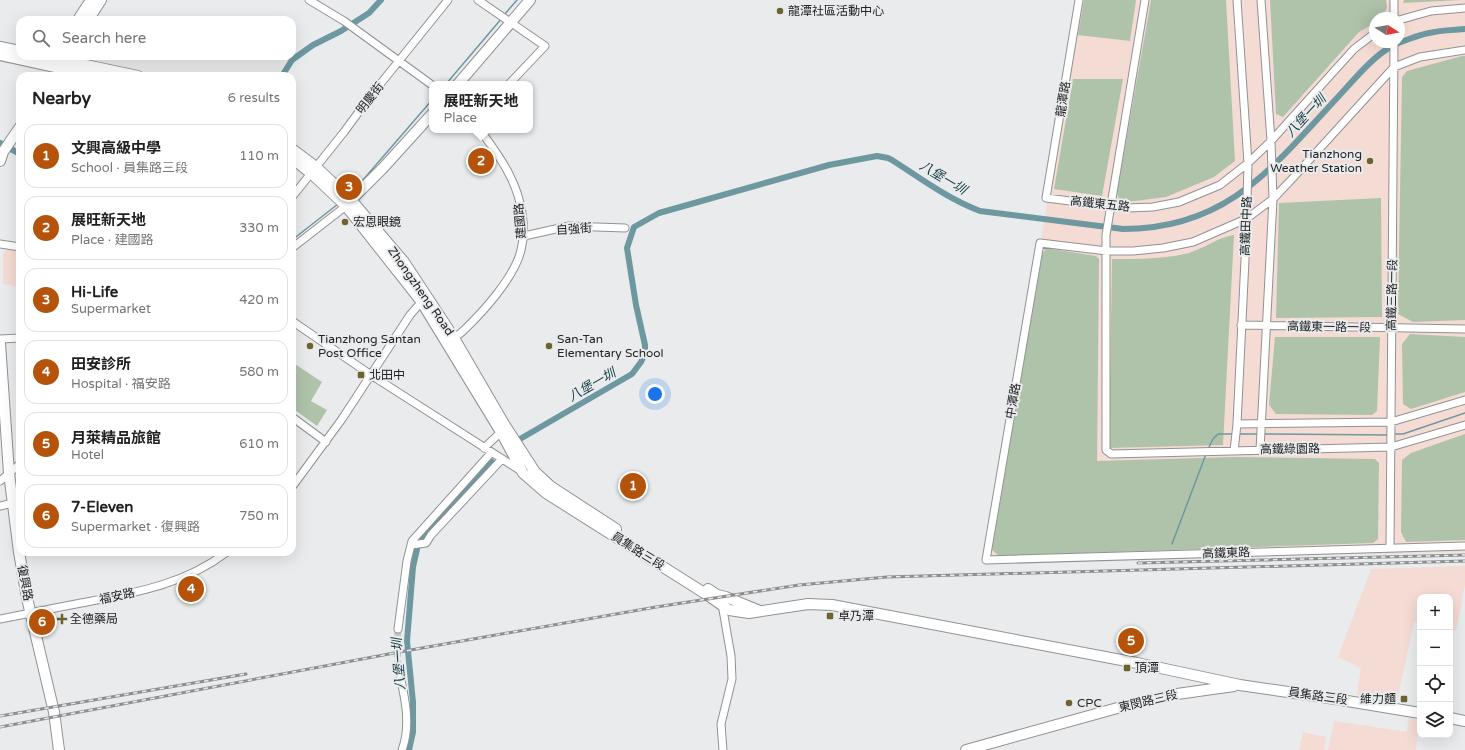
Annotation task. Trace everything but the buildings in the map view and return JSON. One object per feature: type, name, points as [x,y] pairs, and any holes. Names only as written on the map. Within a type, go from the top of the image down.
[{"type":"street","points":[[81,16],[91,0]]},
{"type":"street","points":[[91,16],[101,0]]},
{"type":"street","points":[[309,0],[344,21],[429,83]]},
{"type":"street","name":"明慶街","points":[[296,192],[448,0]]},
{"type":"street","points":[[478,0],[545,46],[513,81]]},
{"type":"street","points":[[461,81],[530,0]]},
{"type":"street","name":"龍潭路","points":[[1046,198],[1079,0]]},
{"type":"street","points":[[1145,0],[1106,235],[1107,251],[1133,251],[1163,248],[1193,242],[1246,219],[1273,199],[1394,68],[1420,57],[1465,50]]},
{"type":"street","name":"高鐵田中路","points":[[1234,451],[1237,424],[1242,325],[1248,163],[1237,0]]},
{"type":"street","name":"高鐵田中路","points":[[1260,450],[1273,199],[1271,142],[1261,0]]},
{"type":"street","points":[[1394,0],[1394,12]]},
{"type":"street","points":[[1405,18],[1431,11],[1465,8]]},
{"type":"street","name":"高鐵東五路","points":[[1046,198],[1111,207],[1152,207],[1179,202],[1220,185],[1248,163],[1271,142],[1354,49],[1369,38]]},
{"type":"street","points":[[0,47],[16,50]]},
{"type":"street","name":"高鐵三路一段","points":[[1390,548],[1394,48]]},
{"type":"street","points":[[0,56],[16,58]]},
{"type":"street","points":[[33,60],[113,72]]},
{"type":"street","points":[[57,63],[84,72]]},
{"type":"street","points":[[296,245],[349,203],[429,117]]},
{"type":"street","points":[[2,157],[16,133]]},
{"type":"street","name":"建國路","points":[[450,341],[461,333],[499,291],[521,252],[524,236],[517,192],[502,160],[482,133]]},
{"type":"street","name":"Zhongzheng Road","points":[[296,153],[349,203],[424,299],[516,450]]},
{"type":"street","name":"Zhongzheng Road","points":[[296,160],[314,170]]},
{"type":"street","name":"自強街","points":[[524,236],[569,226],[626,228]]},
{"type":"street","name":"中潭路","points":[[986,560],[1040,243],[1107,251]]},
{"type":"street","points":[[0,244],[16,246]]},
{"type":"street","name":"高鐵綠園路","points":[[1107,251],[1106,450],[1111,454],[1391,448],[1465,425]]},
{"type":"street","points":[[296,482],[326,442],[410,315],[424,299]]},
{"type":"street","points":[[296,324],[371,375],[491,453],[523,473],[550,486]]},
{"type":"street","name":"高鐵東一路一段","points":[[1242,325],[1465,329]]},
{"type":"street","points":[[0,339],[16,338]]},
{"type":"street","name":"復興路","points":[[0,343],[9,473],[16,528]]},
{"type":"street","points":[[1237,424],[1391,422],[1465,400]]},
{"type":"street","points":[[296,420],[326,442]]},
{"type":"street","points":[[484,448],[505,433]]},
{"type":"street","points":[[516,450],[523,473]]},
{"type":"street","points":[[516,450],[535,472],[550,486]]},
{"type":"street","points":[[398,629],[407,561],[412,541],[440,508],[491,453]]},
{"type":"street","points":[[411,545],[426,543],[431,535],[502,459]]},
{"type":"street","points":[[0,481],[16,467]]},
{"type":"street","name":"員集路三段","points":[[523,473],[546,493],[710,596],[729,610],[749,613],[808,604],[832,605],[1137,663],[1240,685],[1417,713]]},
{"type":"street","name":"員集路三段","points":[[550,486],[715,594],[760,611]]},
{"type":"street","points":[[0,506],[13,503]]},
{"type":"street","name":"高鐵東路","points":[[986,560],[1465,546]]},
{"type":"street","name":"復興路","points":[[20,556],[27,598],[54,712],[59,750]]},
{"type":"street","name":"福安路","points":[[0,619],[124,595],[162,585],[191,574],[211,564],[222,556]]},
{"type":"street","points":[[715,594],[722,606],[731,656],[732,679],[721,724],[723,750]]},
{"type":"street","points":[[398,666],[405,701],[407,723],[405,742],[402,750]]},
{"type":"street","name":"東閔路三段","points":[[966,750],[1139,702],[1177,694],[1240,685]]},
{"type":"street","points":[[1453,718],[1465,720]]},
{"type":"shaded area","points":[[1081,0],[1465,0],[1465,552],[987,562]]},
{"type":"shaded area","points":[[7,249],[16,250],[16,286],[3,284],[3,254]]},
{"type":"shaded area","points":[[1465,566],[1465,585],[1456,631],[1453,630],[1453,594],[1417,594],[1417,622],[1414,622],[1397,702],[1357,695],[1361,668],[1338,657],[1371,569]]},
{"type":"shaded area","points":[[1409,718],[1417,720],[1416,750],[1328,750],[1334,721],[1407,732]]},
{"type":"shaded area","points":[[1303,732],[1326,737],[1324,750],[1299,750]]},
{"type":"green space","points":[[1084,0],[1136,0],[1130,41],[1078,35]]},
{"type":"green space","points":[[1151,0],[1226,0],[1235,161],[1214,177],[1166,197],[1120,203],[1117,193]]},
{"type":"green space","points":[[1270,0],[1386,0],[1387,7],[1385,12],[1369,12],[1369,26],[1359,32],[1283,117],[1276,114]]},
{"type":"green space","points":[[1404,0],[1462,0],[1403,3]]},
{"type":"green space","points":[[1465,56],[1465,320],[1413,322],[1398,314],[1402,77],[1407,71]]},
{"type":"green space","points":[[1073,79],[1123,79],[1102,196],[1054,189]]},
{"type":"green space","points":[[1381,198],[1382,317],[1276,318],[1279,203]]},
{"type":"green space","points":[[1234,235],[1223,445],[1109,448],[1112,259],[1150,258],[1180,255],[1195,251],[1222,238]]},
{"type":"green space","points":[[1046,248],[1096,256],[1099,259],[1097,461],[1234,457],[1375,459],[1379,463],[1378,539],[1373,543],[999,556],[992,550],[1042,255]]},
{"type":"green space","points":[[1410,334],[1465,337],[1465,392],[1411,409],[1403,404],[1402,344]]},
{"type":"green space","points":[[1275,337],[1380,337],[1377,411],[1372,415],[1276,414],[1269,405]]},
{"type":"green space","points":[[296,365],[322,382],[311,401],[327,410],[317,426],[296,411]]},
{"type":"green space","points":[[1465,434],[1465,540],[1406,542],[1401,532],[1402,460],[1411,453]]},
{"type":"waterway","points":[[296,57],[313,45],[341,31],[369,13],[381,0]]},
{"type":"waterway","points":[[504,15],[517,0]]},
{"type":"waterway","points":[[449,81],[502,18]]},
{"type":"waterway","name":"八堡一圳","points":[[520,439],[632,374],[641,362],[645,353],[645,345],[636,305],[627,248],[634,227],[659,213],[829,165],[877,156],[892,160],[945,194],[980,211],[1123,229],[1159,226],[1191,218],[1219,206],[1245,190],[1291,148],[1377,56],[1392,46],[1433,32],[1465,29]]},
{"type":"waterway","points":[[284,72],[292,60]]},
{"type":"waterway","points":[[356,188],[429,103]]},
{"type":"waterway","points":[[0,143],[16,152]]},
{"type":"waterway","points":[[296,237],[338,204]]},
{"type":"waterway","points":[[1394,434],[1403,434],[1465,413]]},
{"type":"waterway","points":[[1208,449],[1213,439],[1218,434],[1234,434]]},
{"type":"waterway","points":[[1238,434],[1258,434]]},
{"type":"waterway","points":[[1264,434],[1388,435]]},
{"type":"waterway","points":[[1172,544],[1206,454]]},
{"type":"waterway","name":"八堡一圳","points":[[409,750],[413,732],[413,702],[407,641],[413,567],[419,540],[492,462]]},
{"type":"tunnel","points":[[398,629],[398,667]]},
{"type":"railway","points":[[1138,563],[1465,555]]},
{"type":"railway","points":[[0,727],[405,651],[656,607],[799,585],[887,577],[1465,561]]},
{"type":"railway","points":[[0,716],[246,674]]},
{"type":"place","name":"龍潭社區活動中心","points":[[780,11]]},
{"type":"place","name":"展旺新天地","points":[[481,161]]},
{"type":"place","name":"Tianzhong Weather Station","points":[[1370,161]]},
{"type":"place","name":"Hi-Life","points":[[349,187]]},
{"type":"place","name":"宏恩眼鏡","points":[[345,222]]},
{"type":"place","name":"Tianzhong Santan Post Office","points":[[310,346]]},
{"type":"place","name":"San-Tan Elementary School","points":[[549,346]]},
{"type":"place","name":"北田中","points":[[361,375]]},
{"type":"place","name":"文興高級中學","points":[[633,486]]},
{"type":"place","name":"田安診所","points":[[191,589]]},
{"type":"place","name":"卓乃潭","points":[[830,616]]},
{"type":"place","name":"全德藥局","points":[[62,619]]},
{"type":"place","name":"7-Eleven","points":[[42,622]]},
{"type":"place","name":"月萊精品旅館","points":[[1131,641]]},
{"type":"place","name":"頂潭","points":[[1127,668]]},
{"type":"place","name":"維力麵","points":[[1404,699]]},
{"type":"place","name":"CPC","points":[[1069,703]]}]
